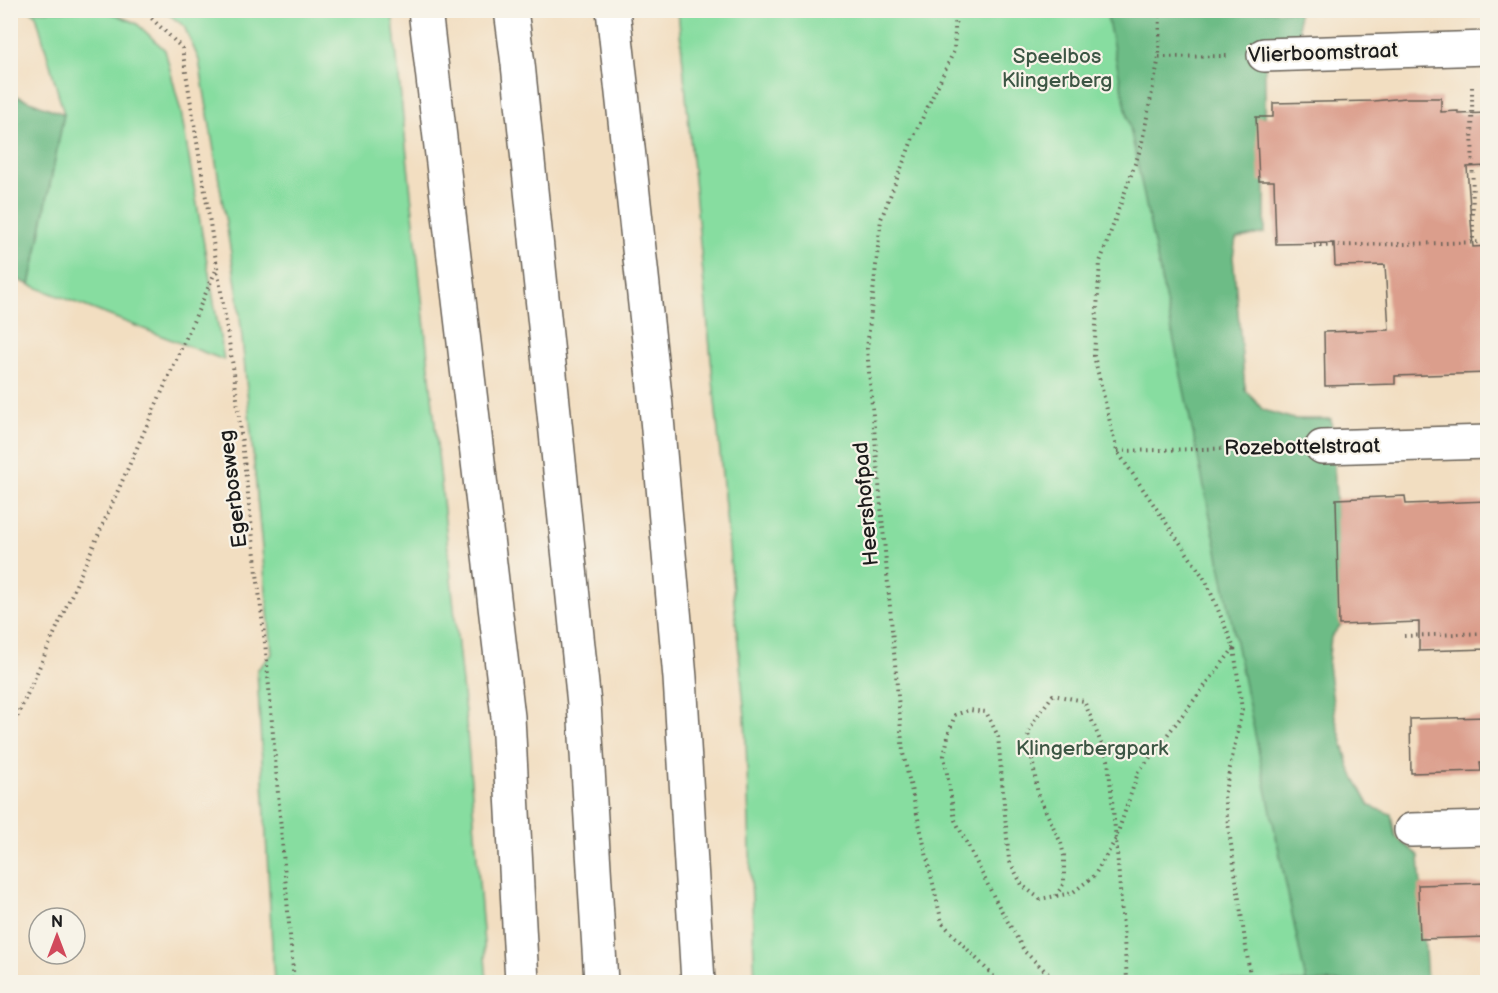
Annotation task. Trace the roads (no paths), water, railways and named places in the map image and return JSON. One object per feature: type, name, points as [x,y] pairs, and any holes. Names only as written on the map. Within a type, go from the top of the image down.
[{"type":"main road","points":[[425,10],[435,78],[508,717],[522,982]]},
{"type":"main road","points":[[511,10],[584,704],[601,982]]},
{"type":"main road","points":[[613,10],[655,396],[680,678],[698,982]]},
{"type":"main road","name":"Vlierboomstraat","points":[[1264,55],[1480,49]]},
{"type":"main road","name":"Rozebottelstraat","points":[[1322,447],[1488,442]]},
{"type":"main road","points":[[1411,830],[1488,828]]},
{"type":"park label","name":"Speelbos Klingerberg","points":[[1057,68]]},
{"type":"park label","name":"Klingerbergpark","points":[[1092,748]]}]
